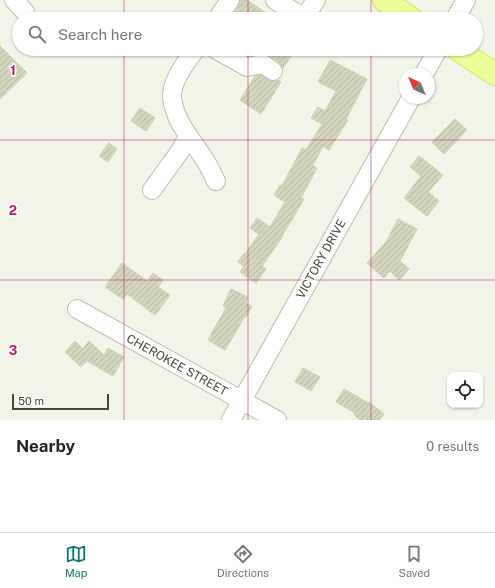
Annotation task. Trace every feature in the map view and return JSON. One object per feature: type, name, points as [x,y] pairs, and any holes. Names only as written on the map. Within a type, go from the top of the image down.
[{"type":"main road","points":[[384,0],[402,12]]},
{"type":"main road","points":[[468,56],[495,74]]},
{"type":"street","points":[[222,12],[230,0]]},
{"type":"street","points":[[275,0],[294,12]]},
{"type":"street","points":[[308,12],[316,0]]},
{"type":"street","points":[[459,12],[466,0]]},
{"type":"street","points":[[191,56],[177,76],[172,96],[177,115],[188,137],[203,157],[216,181]]},
{"type":"street","points":[[227,56],[247,67],[263,64],[273,71]]},
{"type":"street","points":[[427,68],[434,56]]},
{"type":"street","name":"VICTORY DRIVE","points":[[231,420],[408,104]]},
{"type":"street","points":[[152,190],[180,151],[188,137]]},
{"type":"street","name":"CHEROKEE STREET","points":[[77,309],[277,420]]},
{"type":"building","points":[[240,0],[247,0],[265,12],[235,12],[239,6]]},
{"type":"building","points":[[0,46],[27,73],[0,99]]},
{"type":"building","points":[[270,56],[291,56],[283,68],[279,62]]},
{"type":"building","points":[[330,60],[367,79],[346,119],[348,120],[329,150],[323,146],[313,165],[317,168],[301,198],[304,199],[283,236],[262,266],[266,269],[256,283],[240,272],[244,266],[238,262],[259,234],[250,228],[257,218],[270,227],[285,202],[274,195],[280,185],[282,186],[302,148],[306,150],[322,124],[311,118],[318,107],[325,111],[336,91],[318,82]]},
{"type":"building","points":[[261,75],[272,81],[278,80],[281,82],[261,114],[240,100],[255,76]]},
{"type":"building","points":[[140,108],[155,118],[146,131],[131,121]]},
{"type":"building","points":[[455,119],[467,130],[444,154],[432,142]]},
{"type":"building","points":[[109,143],[117,149],[108,162],[99,156]]},
{"type":"building","points":[[419,156],[443,175],[428,192],[439,201],[427,216],[404,198],[421,176],[410,167]]},
{"type":"building","points":[[398,219],[417,229],[400,261],[409,269],[399,280],[390,271],[384,278],[367,263],[386,242]]},
{"type":"building","points":[[122,263],[147,281],[153,273],[163,280],[158,287],[170,295],[155,315],[127,294],[123,299],[105,287]]},
{"type":"building","points":[[231,289],[248,297],[245,303],[252,306],[225,350],[208,340],[226,308],[223,306]]},
{"type":"building","points":[[75,341],[83,349],[89,341],[104,355],[108,348],[124,357],[113,376],[87,361],[81,367],[65,352]]},
{"type":"building","points":[[303,368],[320,377],[311,391],[295,382]]},
{"type":"building","points":[[344,389],[368,403],[369,402],[384,414],[379,420],[360,420],[354,415],[355,413],[336,402]]}]
